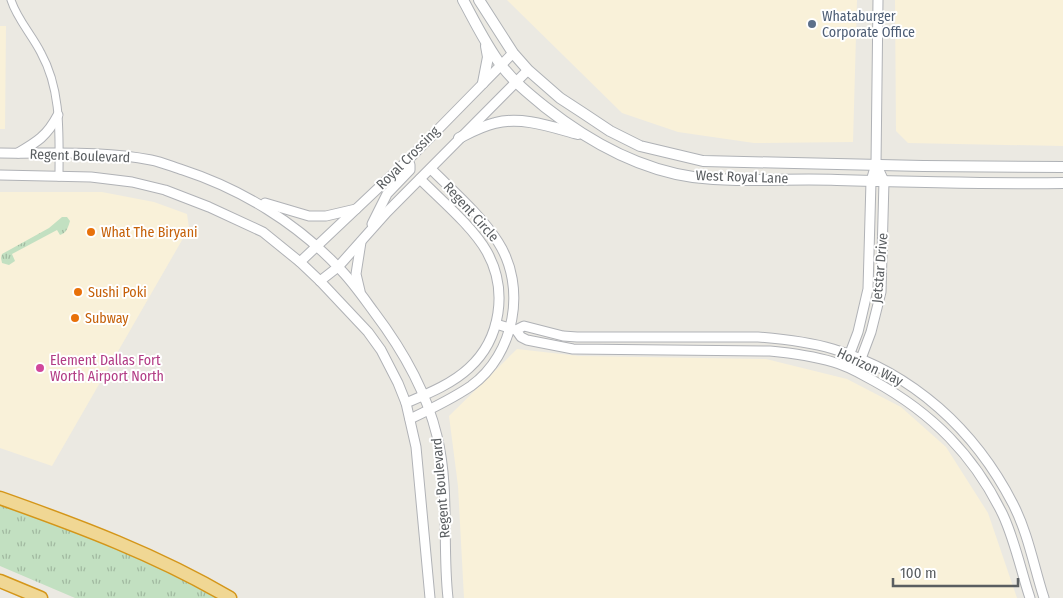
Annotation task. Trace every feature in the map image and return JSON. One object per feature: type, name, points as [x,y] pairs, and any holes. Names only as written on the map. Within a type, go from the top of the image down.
[{"type":"highway","points":[[0,498],[114,540],[171,566],[230,598]]},
{"type":"highway","points":[[0,581],[41,598]]},
{"type":"main road","name":"West Royal Lane","points":[[463,0],[483,38],[501,66],[516,83],[585,136],[638,162],[671,173],[716,179],[994,184],[1063,183]]},
{"type":"main road","name":"West Royal Lane","points":[[479,0],[513,53],[528,70],[560,98],[610,131],[640,146],[703,161],[1063,167]]},
{"type":"main road","points":[[483,38],[488,57],[483,83]]},
{"type":"main road","points":[[459,138],[481,128],[505,121],[536,123],[585,136]]},
{"type":"street","points":[[11,0],[22,23],[42,54],[50,72],[56,95],[58,115],[60,177]]},
{"type":"street","name":"Jetstar Drive","points":[[845,366],[858,332],[868,289],[871,181],[876,164],[878,0]]},
{"type":"street","name":"Royal Crossing","points":[[300,262],[408,160],[513,53]]},
{"type":"street","name":"Royal Crossing","points":[[320,281],[338,267],[459,138],[528,70]]},
{"type":"street","points":[[18,154],[39,141],[46,134],[58,115]]},
{"type":"street","name":"Regent Boulevard","points":[[0,153],[128,156],[153,161],[204,177],[248,198],[279,217],[317,247],[338,267],[386,327],[399,347],[429,410],[437,438],[443,481],[448,598]]},
{"type":"street","points":[[360,293],[356,274],[365,237],[387,194],[410,170],[408,160]]},
{"type":"street","name":"Jetstar Drive","points":[[856,371],[871,332],[881,292],[884,181],[876,164]]},
{"type":"street","name":"Regent Circle","points":[[410,418],[429,410],[479,379],[502,349],[513,329],[514,287],[508,261],[499,242],[431,168]]},
{"type":"street","name":"Regent Boulevard","points":[[0,176],[91,177],[132,182],[165,190],[263,232],[320,281],[368,332],[381,350],[406,403],[416,447],[430,598]]},
{"type":"street","name":"Regent Circle","points":[[406,403],[448,383],[469,368],[479,358],[489,344],[496,324],[500,295],[496,271],[487,251],[472,232],[420,179]]},
{"type":"street","points":[[248,198],[309,216],[326,216],[356,209]]},
{"type":"street","points":[[472,232],[486,226]]},
{"type":"street","name":"Horizon Way","points":[[496,324],[513,329],[524,326],[563,336],[577,337],[758,337],[832,349],[850,355],[893,375],[927,397],[967,434],[990,464],[1013,504],[1023,526],[1043,593]]},
{"type":"street","name":"Horizon Way","points":[[513,329],[520,338],[573,349],[770,351],[832,362],[856,371],[888,388],[937,423],[969,460],[986,484],[1003,516],[1031,598]]},
{"type":"street","points":[[699,351],[700,337]]},
{"type":"street","points":[[793,354],[796,342]]},
{"type":"street","points":[[1026,587],[1043,593]]},
{"type":"street","points":[[1031,598],[1043,593]]},
{"type":"shaded area","points":[[507,0],[857,0],[853,142],[754,143],[678,132],[622,113]]},
{"type":"shaded area","points":[[895,0],[1063,0],[1063,146],[908,143],[896,131]]},
{"type":"shaded area","points":[[0,26],[6,26],[5,129],[0,129]]},
{"type":"shaded area","points":[[0,192],[102,192],[154,202],[187,214],[189,228],[52,466],[0,448]]},
{"type":"shaded area","points":[[517,349],[579,356],[766,359],[847,379],[901,407],[946,447],[988,513],[1017,598],[464,598],[458,486],[449,416]]},
{"type":"green space","points":[[62,217],[67,217],[70,221],[64,233],[60,235],[57,230],[12,254],[15,261],[9,265],[2,263],[2,254],[49,228]]},
{"type":"green space","points":[[0,505],[110,545],[165,570],[218,598],[75,598],[0,566]]},
{"type":"place","name":"Whataburger Corporate Office","points":[[812,24]]},
{"type":"place","name":"What The Biryani","points":[[91,232]]},
{"type":"place","name":"Sushi Poki","points":[[78,292]]},
{"type":"place","name":"Subway","points":[[75,318]]},
{"type":"place","name":"Element Dallas Fort Worth Airport North","points":[[40,368]]}]
